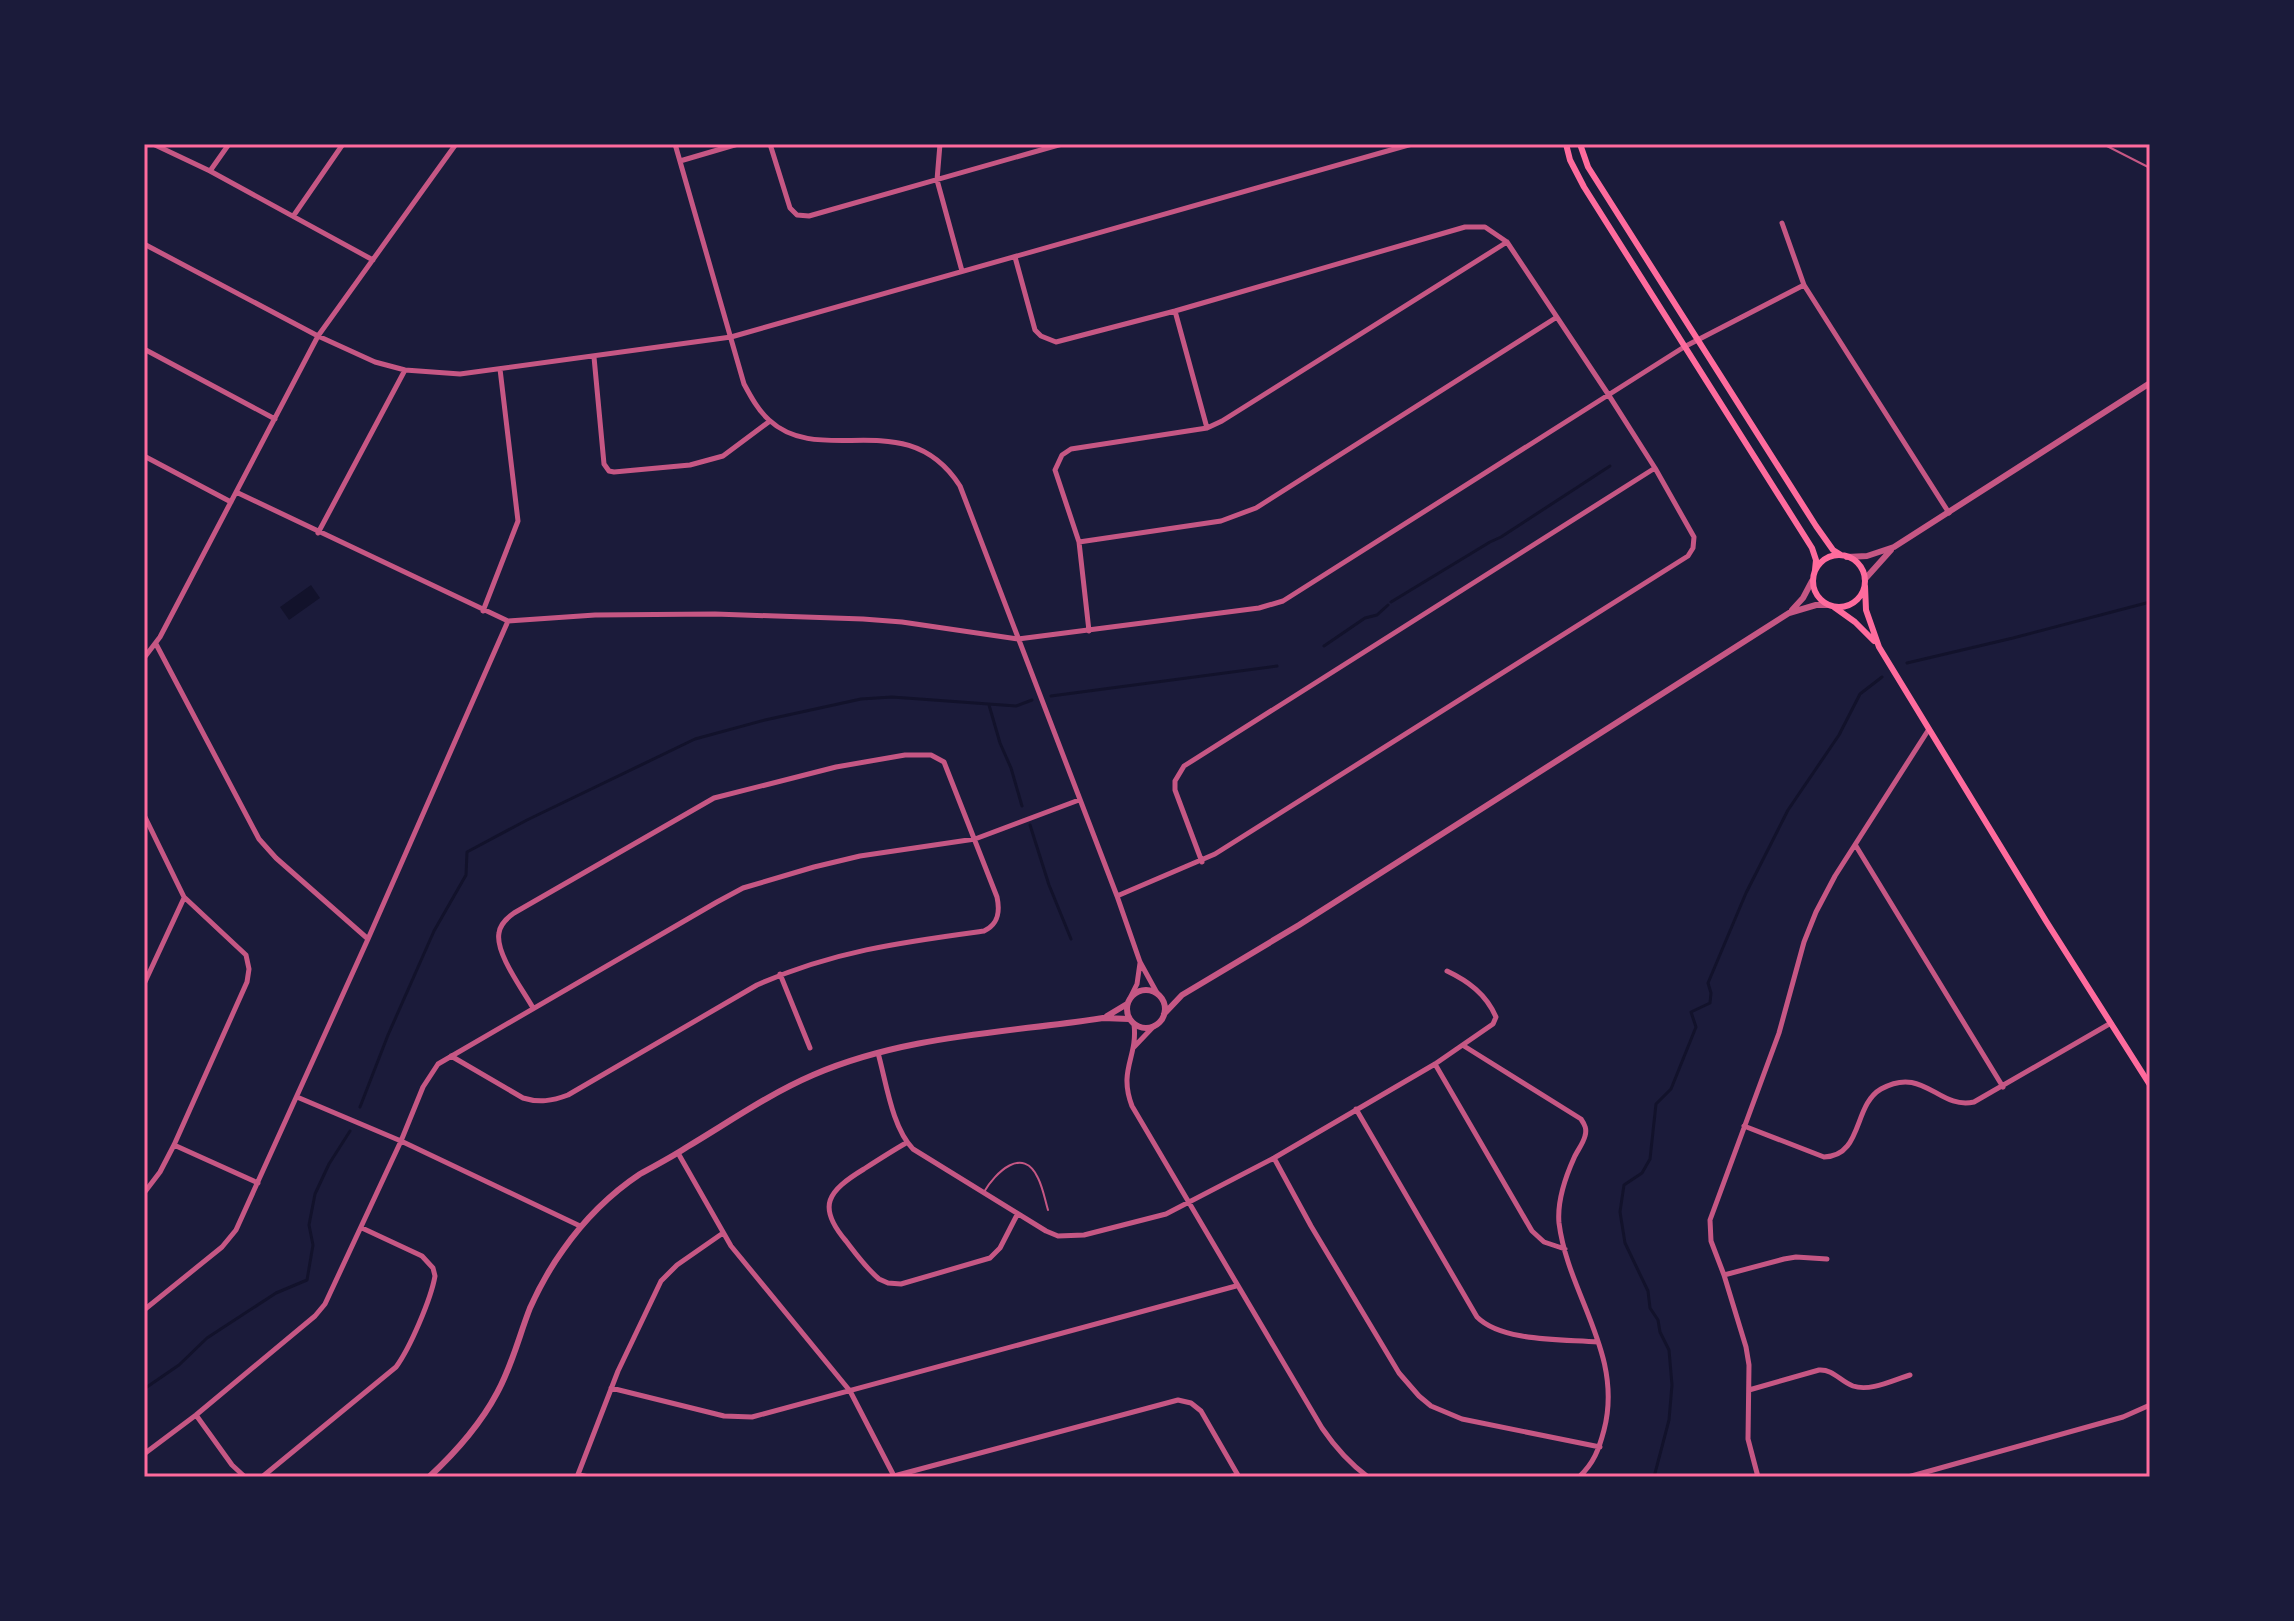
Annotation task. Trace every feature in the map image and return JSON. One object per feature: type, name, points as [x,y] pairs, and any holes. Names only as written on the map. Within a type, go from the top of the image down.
[{"type":"main road","points":[[1566,144],[1578,176],[1812,548],[1816,560],[1812,581],[1818,597],[1855,622],[1879,647]]},
{"type":"main road","points":[[1580,144],[1588,167],[1821,533],[1833,550],[1859,565],[1865,582],[1864,598],[1869,622],[1879,647],[2150,1085]]},
{"type":"main road","points":[[1815,570],[1823,560],[1844,556]]},
{"type":"main road","points":[[1830,606],[1853,603],[1859,598],[1865,582]]},
{"type":"street","points":[[153,144],[294,215],[373,260]]},
{"type":"street","points":[[210,171],[229,144]]},
{"type":"street","points":[[294,215],[343,144]]},
{"type":"street","points":[[144,658],[156,644],[318,336],[456,144]]},
{"type":"street","points":[[675,144],[744,384],[755,404],[770,421],[802,437],[893,441],[918,447],[945,465],[960,486],[1140,962],[1165,1004],[1164,1014]]},
{"type":"street","points":[[680,161],[738,144]]},
{"type":"street","points":[[770,144],[790,208],[797,215],[809,216],[1062,144]]},
{"type":"street","points":[[940,144],[937,180],[962,271]]},
{"type":"street","points":[[1032,152],[1033,144]]},
{"type":"street","points":[[144,244],[318,336],[375,362],[405,370],[460,374],[731,337],[1410,144]]},
{"type":"street","points":[[1782,223],[1804,285],[1949,513]]},
{"type":"street","points":[[1015,257],[1035,330],[1056,342],[1465,227],[1485,227],[1507,242],[1534,279],[1655,468],[1694,537],[1688,556],[1202,862],[1117,896]]},
{"type":"street","points":[[1089,631],[1079,542],[1055,470],[1062,455],[1071,449],[1207,428],[1222,421],[1507,242]]},
{"type":"street","points":[[236,492],[508,621],[595,615],[715,614],[902,622],[1018,639],[1089,631],[1259,608],[1283,601],[1684,347],[1804,285]]},
{"type":"street","points":[[1175,311],[1207,428]]},
{"type":"street","points":[[1079,542],[1221,521],[1256,508],[1557,317]]},
{"type":"street","points":[[144,349],[275,419]]},
{"type":"street","points":[[594,357],[604,464],[609,471],[690,465],[723,456],[770,421]]},
{"type":"street","points":[[483,611],[518,521],[500,369]]},
{"type":"street","points":[[318,533],[405,370]]},
{"type":"street","points":[[1844,556],[1867,556],[1894,547],[2150,383]]},
{"type":"street","points":[[144,456],[231,502]]},
{"type":"street","points":[[1202,862],[1175,790],[1175,781],[1184,766],[1655,468]]},
{"type":"street","points":[[1865,582],[1894,547]]},
{"type":"street","points":[[1134,1048],[1182,995],[1299,925],[1789,613],[1803,598],[1812,581]]},
{"type":"street","points":[[1789,613],[1816,605],[1830,606]]},
{"type":"street","points":[[144,1310],[229,1239],[297,1097],[508,621]]},
{"type":"street","points":[[156,644],[259,839],[276,858],[368,939]]},
{"type":"street","points":[[1758,1477],[1748,1439],[1746,1347],[1711,1241],[1710,1220],[1779,1033],[1808,932],[1835,876],[1929,729]]},
{"type":"street","points":[[451,1056],[523,1098],[536,1102],[551,1100],[568,1095],[780,974],[856,950],[990,928],[1000,910],[997,897],[944,762],[931,755],[905,755],[836,767],[714,798],[505,920],[499,931],[499,946],[533,1008]]},
{"type":"street","points":[[144,1454],[196,1415],[321,1310],[362,1228],[428,1076],[438,1064],[743,888],[860,856],[975,839],[1079,800]]},
{"type":"street","points":[[144,815],[184,897],[246,955],[249,969],[247,982],[174,1145],[160,1172],[144,1193]]},
{"type":"street","points":[[1856,846],[2003,1087]]},
{"type":"street","points":[[144,984],[184,897]]},
{"type":"street","points":[[1103,1018],[1127,1004],[1137,984],[1140,962]]},
{"type":"street","points":[[878,1053],[899,1129],[906,1143],[923,1157],[1046,1231],[1068,1237],[1084,1235],[1152,1219],[1189,1203],[1274,1158],[1464,1046],[1493,1024],[1496,1017],[1474,986],[1447,971]]},
{"type":"street","points":[[780,974],[810,1048]]},
{"type":"street","points":[[1131,996],[1143,990],[1182,995]]},
{"type":"street","points":[[1127,1004],[1134,1048],[1126,1077],[1132,1106],[1322,1428],[1335,1447],[1368,1477]]},
{"type":"street","points":[[429,1477],[458,1448],[499,1391],[532,1304],[546,1276],[580,1226],[639,1175],[793,1085],[878,1053],[943,1039],[1103,1018],[1132,1021],[1144,1028],[1154,1026]]},
{"type":"street","points":[[1744,1126],[1830,1157],[1850,1142],[1867,1101],[1889,1085],[1917,1083],[1955,1103],[1964,1104],[1985,1098],[2111,1023]]},
{"type":"street","points":[[1464,1046],[1581,1119],[1586,1127],[1585,1136],[1565,1179],[1559,1224],[1606,1363],[1609,1392],[1607,1420],[1600,1447],[1593,1463],[1579,1477]]},
{"type":"street","points":[[1435,1064],[1532,1231],[1544,1242],[1565,1249]]},
{"type":"street","points":[[297,1097],[401,1141],[580,1226]]},
{"type":"street","points":[[1356,1109],[1477,1317],[1485,1325],[1511,1334],[1598,1342]]},
{"type":"street","points":[[906,1143],[846,1180],[831,1195],[828,1205],[833,1224],[879,1279],[901,1284],[985,1260],[1000,1248],[1017,1215]]},
{"type":"street","points":[[174,1145],[258,1183]]},
{"type":"street","points":[[678,1153],[723,1233],[850,1391],[894,1477],[1173,1400],[1185,1401],[1201,1411],[1238,1476],[1229,1477]]},
{"type":"street","points":[[1274,1158],[1399,1373],[1419,1396],[1431,1406],[1462,1419],[1600,1447]]},
{"type":"street","points":[[262,1477],[396,1367],[430,1294],[435,1276],[429,1261],[362,1228]]},
{"type":"street","points":[[589,1477],[578,1476],[611,1388],[661,1281],[677,1265],[723,1233]]},
{"type":"street","points":[[1724,1275],[1784,1259],[1827,1259]]},
{"type":"street","points":[[611,1388],[724,1416],[767,1414],[1236,1286]]},
{"type":"street","points":[[1749,1390],[1826,1369],[1844,1381],[1863,1388],[1910,1375]]},
{"type":"street","points":[[1908,1477],[2123,1417],[2150,1405]]},
{"type":"street","points":[[196,1415],[232,1465],[245,1477]]},
{"type":"lane","points":[[2103,144],[2150,168]]},
{"type":"lane","points":[[984,1193],[997,1173],[1006,1167],[1022,1164],[1029,1166],[1038,1179],[1048,1210]]},
{"type":"shaded area","points":[[311,585],[320,598],[289,620],[280,607]]},
{"type":"waterway","points":[[1391,602],[1501,537],[1610,466]]},
{"type":"waterway","points":[[1907,663],[2150,602]]},
{"type":"waterway","points":[[1324,646],[1365,618],[1377,615],[1388,605]]},
{"type":"waterway","points":[[1051,696],[1277,666]]},
{"type":"waterway","points":[[1654,1477],[1669,1420],[1672,1385],[1669,1350],[1650,1308],[1648,1291],[1625,1243],[1620,1212],[1624,1185],[1642,1173],[1650,1159],[1656,1104],[1671,1089],[1696,1027],[1691,1012],[1710,1003],[1708,983],[1746,893],[1788,810],[1839,735],[1860,694],[1882,677]]},
{"type":"waterway","points":[[360,1107],[434,931],[466,875],[467,852],[695,739],[765,720],[861,699],[892,697],[1016,706],[1032,700]]},
{"type":"waterway","points":[[989,705],[1022,806]]},
{"type":"waterway","points":[[1030,825],[1049,885],[1071,939]]},
{"type":"waterway","points":[[144,1389],[179,1365],[207,1338],[276,1293],[307,1280],[313,1245],[309,1225],[315,1194],[350,1131]]}]
